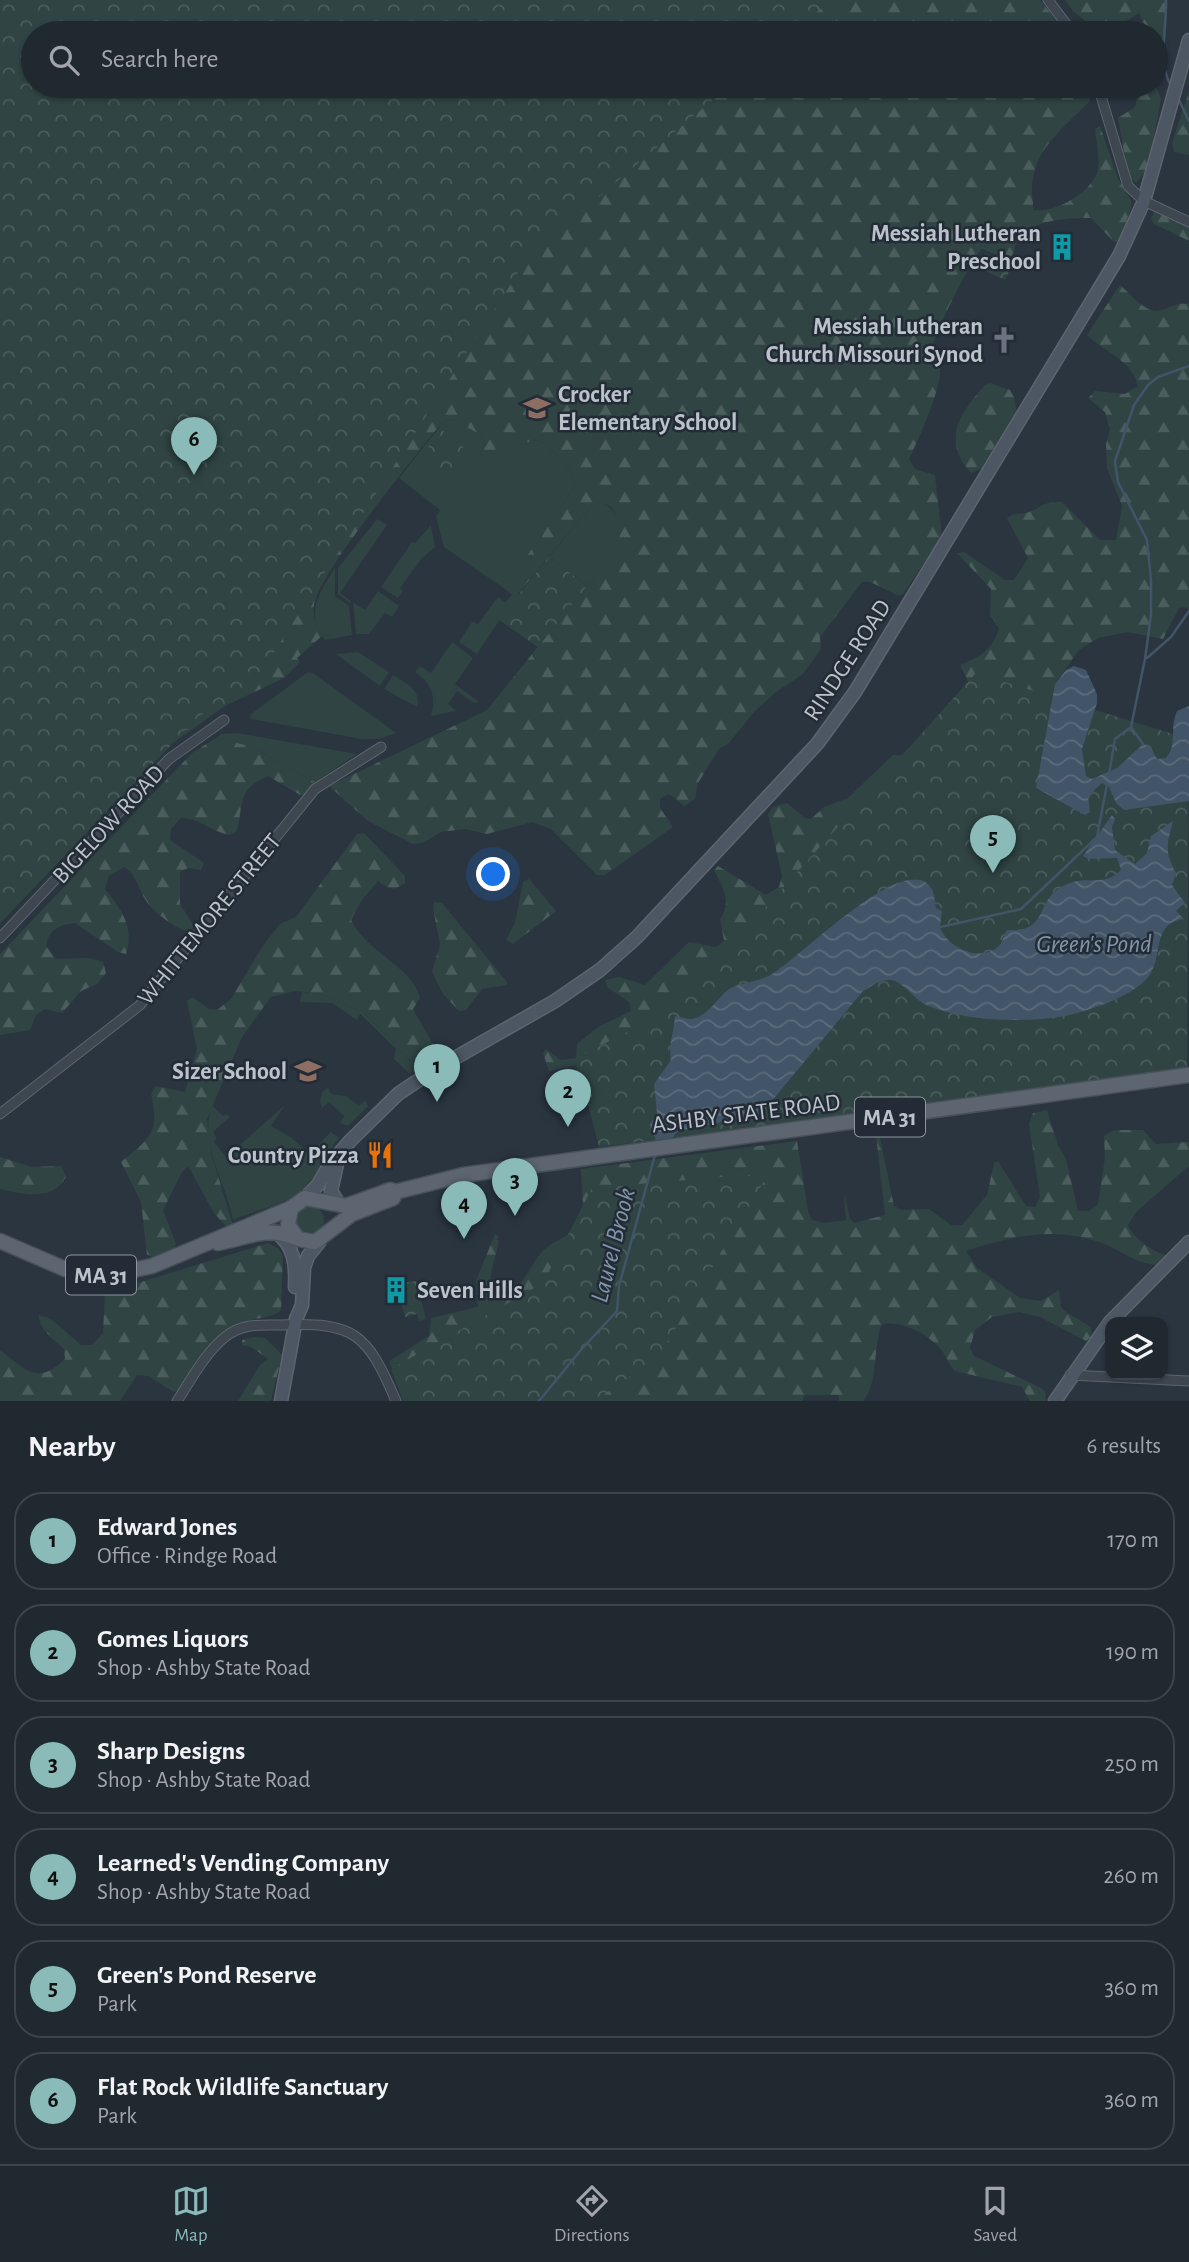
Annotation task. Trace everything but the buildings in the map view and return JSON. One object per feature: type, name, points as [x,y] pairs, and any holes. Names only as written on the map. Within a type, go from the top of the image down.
[{"type":"main road","name":"ASHBY STATE ROAD","points":[[331,1201],[349,1205],[390,1190],[395,1192],[463,1175],[1189,1075]]},
{"type":"main road","name":"ASHBY STATE ROAD","points":[[325,1237],[352,1214],[393,1198],[395,1192]]},
{"type":"main road","name":"MA 31","points":[[0,1241],[65,1269],[101,1275],[139,1270],[203,1246],[224,1234],[291,1208],[305,1198],[331,1201]]},
{"type":"main road","points":[[203,1246],[271,1231],[292,1233],[311,1243],[325,1237],[331,1201]]},
{"type":"main road","points":[[291,1208],[292,1233]]},
{"type":"street","points":[[1048,0],[1064,21]]},
{"type":"street","name":"RINDGE ROAD","points":[[305,1198],[318,1185],[330,1164],[370,1119],[411,1084],[555,1001],[600,970],[637,937],[817,744],[855,692],[1119,256],[1144,201],[1189,40]]},
{"type":"street","points":[[1101,98],[1128,186],[1144,201],[1189,222]]},
{"type":"street","name":"BIGELOW ROAD","points":[[0,937],[169,759],[224,720]]},
{"type":"street","name":"WHITTEMORE STREET","points":[[0,1114],[140,1005],[315,789],[381,747]]},
{"type":"street","name":"RINDGE ROAD","points":[[331,1201],[345,1148]]},
{"type":"street","points":[[271,1231],[287,1242],[294,1261]]},
{"type":"street","points":[[292,1233],[296,1321]]},
{"type":"street","points":[[281,1401],[296,1321],[302,1305],[305,1262],[325,1237]]},
{"type":"street","points":[[1055,1401],[1070,1375],[1110,1322],[1189,1242]]},
{"type":"street","points":[[177,1401],[226,1336],[250,1325],[296,1321],[333,1326],[362,1340],[375,1356],[396,1401]]},
{"type":"street","points":[[1070,1375],[1189,1381]]},
{"type":"green space","points":[[0,0],[1040,0],[1057,21],[21,21],[21,98],[1090,98],[1054,138],[1038,162],[1033,176],[1034,210],[1061,205],[1079,195],[1093,181],[1099,163],[1095,129],[1100,126],[1118,178],[1131,200],[1131,209],[1119,241],[1114,242],[1091,218],[1062,219],[1041,224],[1024,233],[1008,259],[982,249],[977,255],[935,338],[933,349],[940,369],[939,380],[928,416],[909,459],[915,469],[935,475],[942,536],[903,594],[899,596],[870,582],[862,582],[820,637],[821,649],[803,674],[776,692],[754,712],[729,743],[719,749],[698,783],[695,799],[684,806],[669,794],[660,799],[660,808],[673,827],[605,875],[597,875],[551,829],[532,822],[487,834],[465,829],[441,832],[423,843],[413,844],[368,821],[329,786],[487,710],[620,545],[618,522],[613,509],[608,505],[592,505],[517,595],[512,595],[505,589],[575,486],[572,472],[563,460],[540,440],[514,448],[493,466],[479,459],[485,441],[481,435],[452,419],[444,421],[435,431],[367,518],[332,569],[314,605],[314,617],[322,636],[297,658],[300,662],[284,678],[225,706],[170,745],[0,923]]},
{"type":"green space","points":[[0,0],[831,0],[806,21],[21,21],[21,98],[715,98],[529,256],[247,694],[199,716],[0,923]]},
{"type":"green space","points":[[1065,0],[1166,0],[1166,21],[1143,21],[1139,13],[1126,21],[1085,21]]},
{"type":"green space","points":[[1189,91],[1189,155],[1174,152],[1172,143]]},
{"type":"green space","points":[[1138,98],[1161,99],[1148,168],[1136,183],[1128,175],[1118,118],[1135,107]]},
{"type":"green space","points":[[1154,211],[1189,228],[1189,241],[1154,224],[1151,219]]},
{"type":"green space","points":[[985,253],[1012,265],[1005,280],[978,268]]},
{"type":"green space","points":[[1120,285],[1150,310],[1189,304],[1189,610],[1186,607],[1179,608],[1163,639],[1127,632],[1098,638],[1079,650],[1055,684],[1044,750],[592,1101],[587,1102],[576,1065],[549,1071],[543,1053],[546,1049],[561,1060],[576,1058],[577,1044],[598,1027],[631,1011],[629,1002],[607,987],[605,980],[619,977],[645,985],[689,942],[716,947],[724,941],[720,919],[726,900],[714,870],[718,866],[766,895],[779,887],[782,876],[768,814],[773,807],[787,803],[805,818],[811,819],[824,807],[848,798],[893,755],[909,755],[973,692],[960,665],[984,652],[999,629],[990,614],[991,589],[957,553],[964,552],[1005,580],[1014,580],[1028,558],[1007,518],[1055,502],[1062,502],[1100,540],[1116,540],[1122,506],[1107,468],[1106,444],[1110,429],[1105,412],[1088,398],[1095,391],[1125,394],[1138,386],[1135,377],[1124,363],[1087,335]]},
{"type":"green space","points":[[990,383],[1010,390],[1015,399],[1016,411],[981,469],[971,473],[957,449],[957,427],[968,406],[985,385]]},
{"type":"green space","points":[[453,419],[481,435],[485,441],[479,459],[493,465],[514,447],[540,440],[563,460],[572,472],[575,486],[505,589],[444,547],[436,517],[440,510],[399,478],[444,421]]},
{"type":"green space","points":[[442,430],[466,449],[448,475],[422,455]]},
{"type":"green space","points":[[601,503],[616,514],[622,539],[614,555],[587,586],[549,557],[592,505]]},
{"type":"green space","points":[[377,519],[387,525],[340,593],[351,601],[350,603],[338,594],[338,568]]},
{"type":"green space","points":[[431,525],[435,547],[422,558],[400,588],[403,591],[398,598],[381,587],[412,542],[415,543]]},
{"type":"green space","points":[[549,557],[587,586],[538,647],[499,620],[506,610],[505,603],[512,595],[518,595]]},
{"type":"green space","points":[[335,567],[335,596],[349,606],[352,635],[325,640],[316,621],[316,603]]},
{"type":"green space","points":[[378,591],[399,606],[392,617],[385,613],[369,634],[356,634],[353,602],[365,610]]},
{"type":"green space","points":[[498,597],[505,602],[507,609],[477,654],[459,642],[472,622],[478,624]]},
{"type":"green space","points":[[452,642],[473,658],[455,684],[479,702],[474,703],[457,691],[448,704],[456,711],[431,716],[433,696],[429,686],[415,672],[420,666],[431,673]]},
{"type":"green space","points":[[358,652],[389,672],[380,686],[336,654]]},
{"type":"green space","points":[[308,672],[396,733],[379,739],[362,739],[251,719],[250,715]]},
{"type":"green space","points":[[976,673],[1189,739],[1187,1072],[599,1147],[576,1058],[676,1007]]},
{"type":"green space","points":[[393,675],[415,692],[417,707],[384,689]]},
{"type":"green space","points":[[237,733],[357,754],[315,782],[250,746],[216,738],[221,734]]},
{"type":"green space","points":[[216,738],[250,746],[315,782],[307,794],[300,795],[268,776],[258,781],[246,792],[237,831],[230,835],[181,818],[171,829],[170,840],[204,863],[201,870],[188,868],[180,872],[180,904],[194,926],[190,932],[171,924],[153,909],[134,877],[124,867],[109,876],[105,889],[121,911],[128,927],[126,954],[118,952],[75,923],[56,929],[46,946],[56,959],[89,958],[103,962],[106,973],[97,984],[81,991],[62,1013],[45,1009],[36,1015],[30,1030],[0,1035],[0,954],[192,753]]},
{"type":"green space","points":[[364,833],[405,876],[405,883],[391,888],[378,881],[362,900],[351,920],[368,942],[400,969],[416,987],[420,998],[413,1009],[438,1053],[421,1067],[409,1060],[363,1012],[321,994],[295,991],[271,997],[242,1037],[207,1119],[211,1153],[233,1225],[227,1227],[214,1213],[188,1166],[182,1172],[163,1210],[176,1244],[173,1251],[153,1257],[147,1255],[141,1202],[121,1162],[150,1134],[154,1118],[151,1094],[156,1086],[185,1092],[197,1049],[187,1001],[192,997],[209,1009],[217,1010],[231,999],[264,944],[280,924],[296,917],[357,834]]},
{"type":"green space","points":[[529,879],[556,911],[513,944],[506,940],[515,923],[523,882]]},
{"type":"green space","points":[[434,902],[442,903],[507,982],[507,985],[482,989],[466,1010],[459,1011],[443,994],[432,972],[440,944]]},
{"type":"green space","points":[[302,992],[321,994],[363,1012],[409,1060],[421,1067],[410,1074],[394,1059],[396,1049],[360,1014],[357,1020],[332,1003],[300,1002]]},
{"type":"green space","points":[[328,1088],[331,1094],[346,1096],[359,1106],[365,1100],[368,1106],[348,1126],[340,1123],[344,1116],[329,1102],[322,1108],[322,1092]]},
{"type":"green space","points":[[212,1105],[223,1116],[226,1114],[230,1117],[213,1132],[217,1138],[214,1142],[226,1157],[285,1105],[271,1126],[292,1138],[308,1153],[307,1156],[331,1132],[339,1138],[317,1175],[295,1195],[233,1220],[208,1134]]},
{"type":"green space","points":[[1047,1110],[1058,1145],[1066,1159],[1078,1211],[1089,1211],[1098,1204],[1105,1157],[1104,1136],[1114,1130],[1143,1130],[1156,1144],[1189,1142],[1189,1166],[1136,1212],[1128,1225],[1144,1244],[1166,1255],[1167,1260],[1157,1265],[1140,1261],[1093,1240],[1060,1234],[1028,1235],[966,1251],[977,1268],[1020,1298],[1041,1301],[1059,1290],[1061,1307],[1091,1327],[1092,1336],[1086,1341],[1040,1317],[1019,1312],[992,1317],[975,1330],[970,1348],[974,1356],[1039,1387],[1045,1391],[1046,1401],[1030,1401],[1022,1387],[955,1371],[941,1350],[927,1337],[905,1326],[882,1324],[871,1385],[863,1401],[839,1401],[839,1395],[805,1395],[802,1401],[405,1401],[389,1361],[429,1336],[431,1318],[478,1307],[476,1281],[495,1234],[498,1236],[498,1243],[491,1284],[493,1291],[503,1292],[518,1286],[544,1250],[576,1228],[582,1212],[581,1169],[797,1141],[808,1211],[812,1220],[823,1223],[846,1220],[844,1192],[850,1219],[854,1223],[885,1215],[876,1135],[880,1138],[894,1206],[902,1210],[929,1209],[951,1225],[962,1225],[987,1195],[994,1163],[998,1161],[1026,1206],[1035,1207],[1040,1197],[1029,1124],[1033,1113]]},
{"type":"green space","points":[[0,1157],[32,1167],[61,1166],[66,1177],[60,1185],[45,1193],[27,1194],[0,1189]]},
{"type":"green space","points":[[769,1173],[659,1356],[595,1401],[403,1401],[391,1369],[543,1283],[592,1188]]},
{"type":"green space","points":[[310,1206],[320,1210],[324,1220],[320,1230],[310,1234],[300,1230],[296,1220],[300,1210]]},
{"type":"green space","points":[[268,1243],[278,1248],[283,1256],[281,1310],[271,1316],[239,1323],[225,1331],[206,1351],[181,1389],[174,1392],[148,1376],[137,1375],[120,1401],[0,1401],[0,1350],[25,1369],[39,1373],[47,1372],[65,1359],[64,1349],[44,1330],[39,1315],[51,1319],[81,1345],[92,1345],[103,1333],[105,1293]]},
{"type":"green space","points":[[416,1281],[426,1319],[419,1321],[417,1314],[405,1317],[396,1284]]},
{"type":"green space","points":[[265,1338],[282,1355],[271,1401],[238,1401],[260,1365],[268,1359],[251,1347],[242,1345],[242,1340]]},
{"type":"water","points":[[1074,666],[1086,670],[1097,694],[1097,703],[1082,749],[1086,776],[1092,779],[1117,768],[1143,744],[1151,748],[1157,759],[1166,758],[1172,747],[1177,711],[1189,706],[1189,801],[1124,810],[1116,803],[1109,787],[1102,783],[1088,796],[1090,812],[1085,815],[1036,788],[1055,684],[1066,670]]},
{"type":"water","name":"Green's Pond","points":[[1112,815],[1115,819],[1112,827],[1115,850],[1135,864],[1147,853],[1151,836],[1173,821],[1168,852],[1176,873],[1172,885],[1185,903],[1176,911],[1184,919],[1174,922],[1162,934],[1153,968],[1142,984],[1118,998],[1076,1014],[1005,1020],[972,1017],[941,1010],[926,1005],[892,980],[881,981],[863,991],[761,1114],[678,1131],[672,1138],[656,1140],[650,1124],[657,1113],[654,1084],[671,1060],[675,1016],[696,1018],[728,990],[772,974],[868,899],[908,880],[923,881],[930,886],[936,908],[942,911],[940,927],[944,935],[957,947],[975,953],[993,951],[1000,945],[1007,930],[1031,926],[1058,889],[1077,881],[1103,880],[1121,870],[1117,858],[1088,859],[1083,856]]},
{"type":"waterway","points":[[1165,21],[1166,0]]},
{"type":"waterway","points":[[1168,78],[1171,86]]},
{"type":"waterway","points":[[1178,98],[1189,121]]},
{"type":"waterway","points":[[1109,774],[1115,739],[1131,727],[1151,615],[1147,540],[1118,482],[1115,461],[1134,405],[1148,385],[1158,377],[1189,366]]},
{"type":"waterway","points":[[1147,658],[1171,637],[1189,611]]},
{"type":"waterway","points":[[1131,727],[1143,744]]},
{"type":"waterway","points":[[936,928],[1021,909],[1097,837],[1107,784]]},
{"type":"waterway","name":"Laurel Brook","points":[[539,1401],[617,1311],[619,1286],[655,1155]]},
{"type":"place","name":"Messiah Lutheran Preschool","points":[[1062,247]]},
{"type":"place","name":"Messiah Lutheran Church Missouri Synod","points":[[1004,340]]},
{"type":"place","name":"Crocker Elementary School","points":[[537,408]]},
{"type":"place","name":"Flat Rock Wildlife Sanctuary","points":[[194,475]]},
{"type":"place","name":"Green's Pond Reserve","points":[[993,873]]},
{"type":"place","name":"Sizer School","points":[[308,1071]]},
{"type":"place","name":"Edward Jones","points":[[437,1102]]},
{"type":"place","name":"Gomes Liquors","points":[[568,1127]]},
{"type":"place","name":"Country Pizza","points":[[380,1155]]},
{"type":"place","name":"Sharp Designs","points":[[515,1216]]},
{"type":"place","name":"Learned's Vending Company","points":[[464,1239]]},
{"type":"place","name":"Seven Hills","points":[[396,1290]]}]
